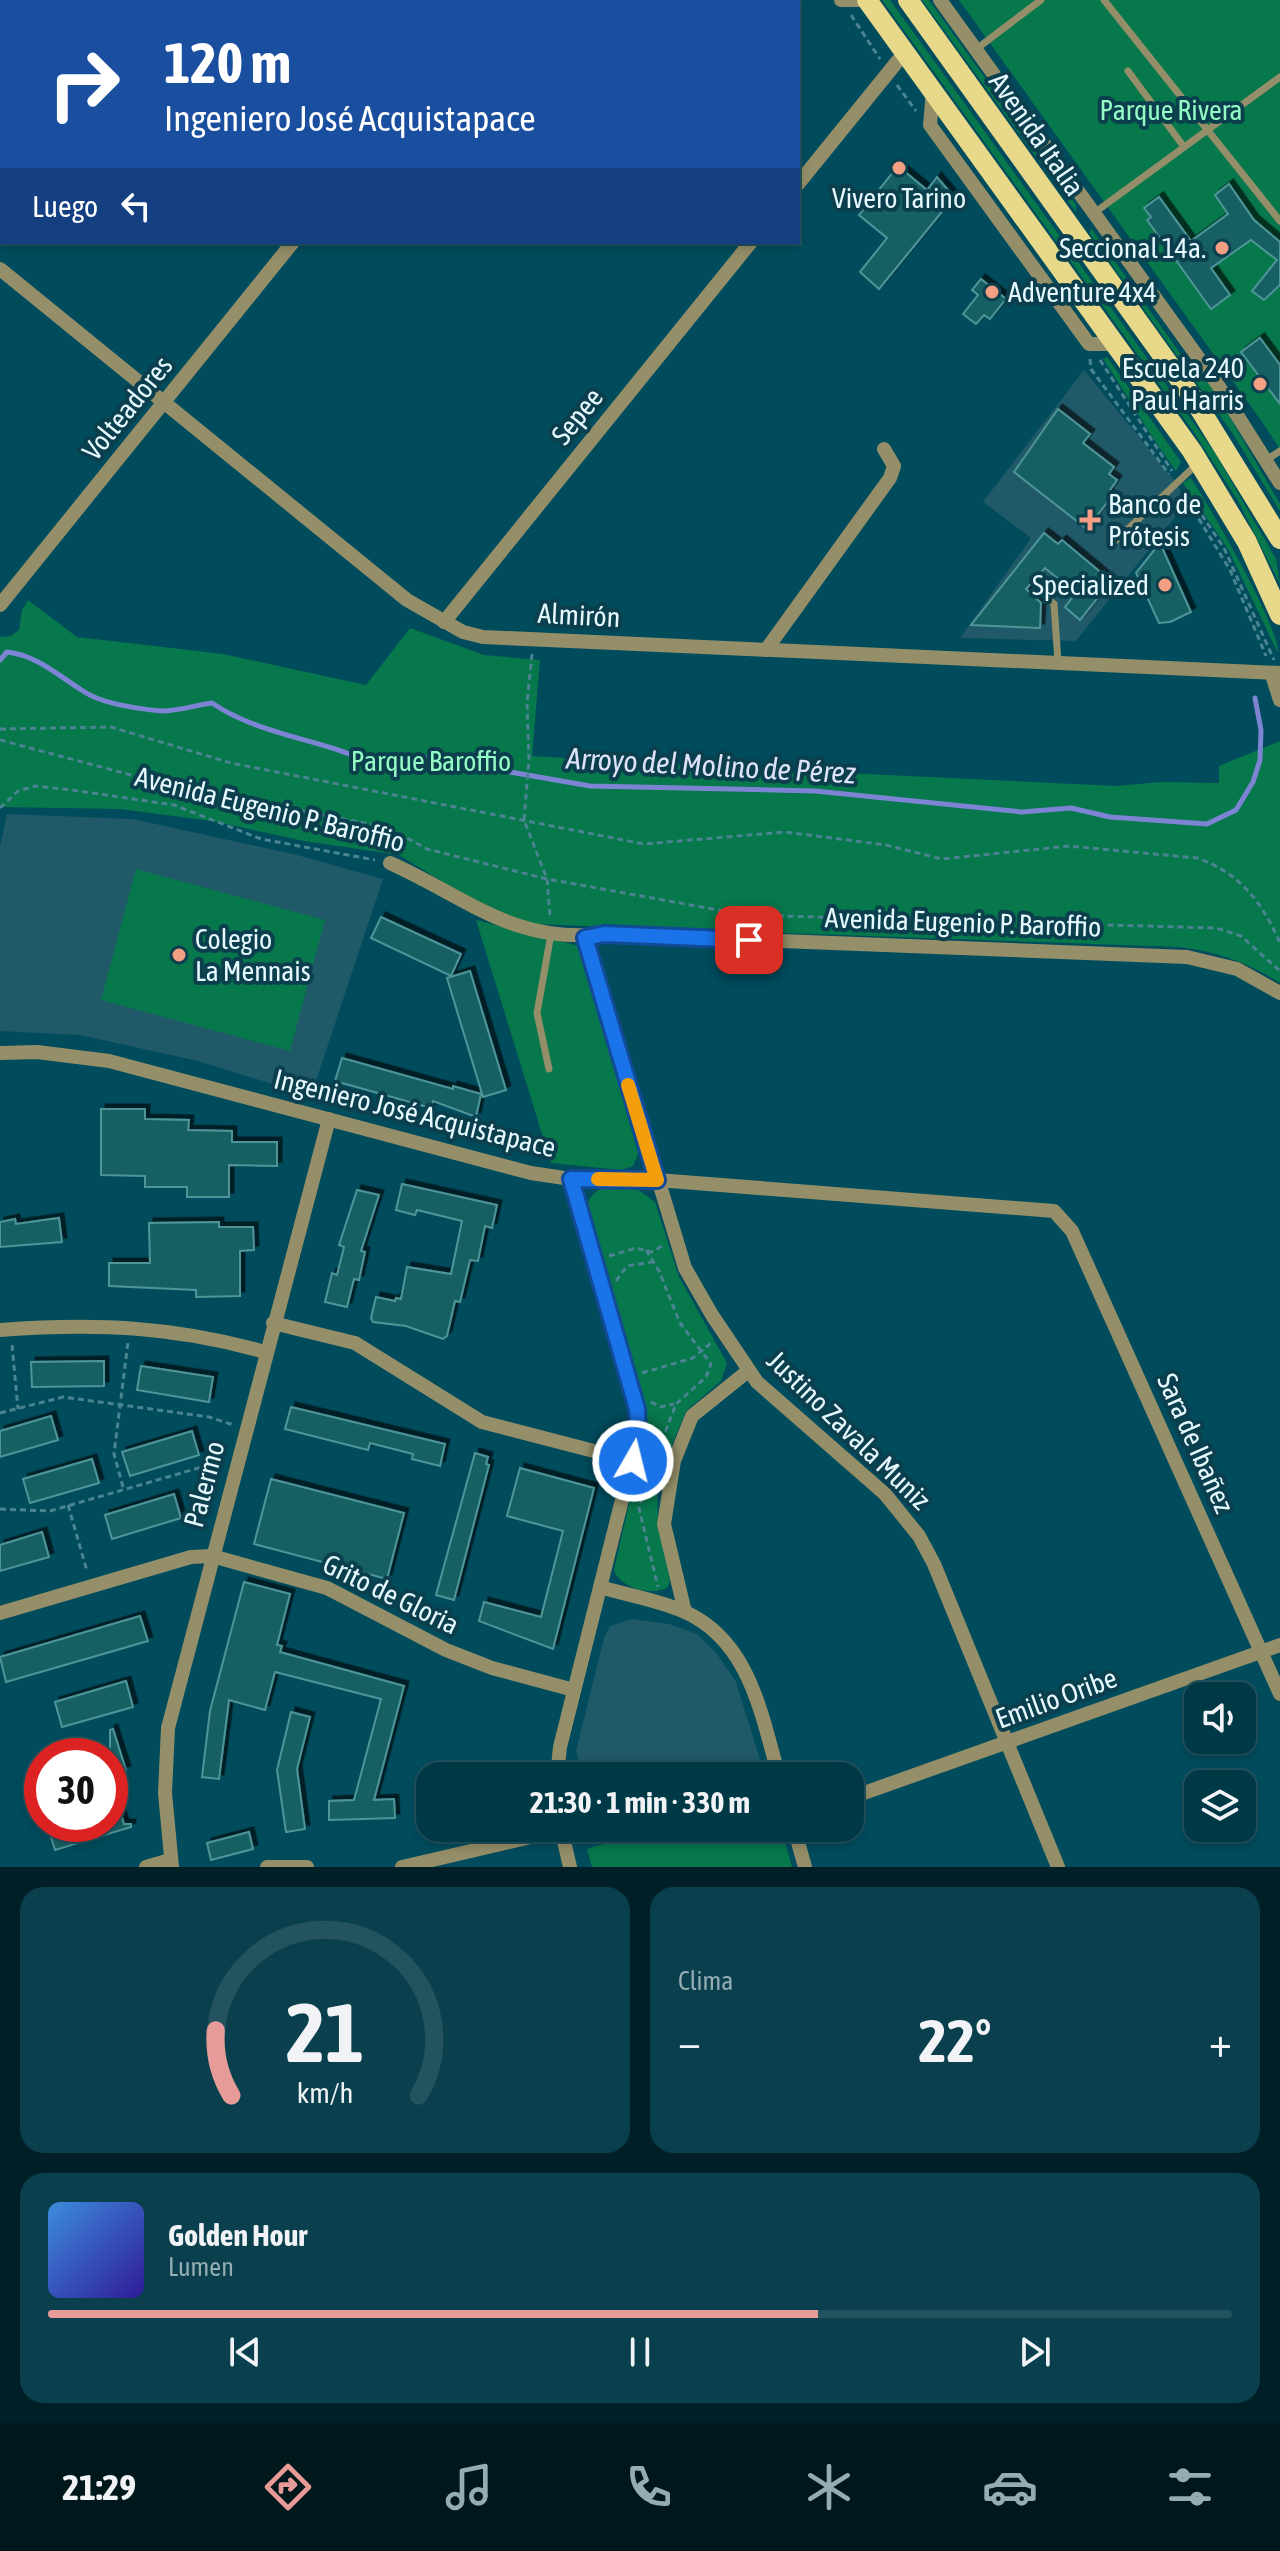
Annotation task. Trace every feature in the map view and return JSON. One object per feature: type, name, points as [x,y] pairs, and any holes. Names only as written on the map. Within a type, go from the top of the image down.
[{"type":"main road","name":"Avenida Italia","points":[[867,0],[1199,462],[1247,542],[1280,615]]},
{"type":"main road","name":"Avenida Italia","points":[[908,0],[1215,431],[1280,539]]},
{"type":"street","name":"Avenida Italia","points":[[841,0],[867,0]]},
{"type":"street","name":"Avenida Italia","points":[[940,0],[1216,382],[1280,483]]},
{"type":"street","points":[[800,182],[905,52]]},
{"type":"street","points":[[933,91],[930,125],[1089,344],[1116,344]]},
{"type":"street","points":[[1071,231],[1094,213]]},
{"type":"street","name":"Volteadores","points":[[0,605],[291,244]]},
{"type":"street","name":"Sepee","points":[[444,622],[749,244]]},
{"type":"street","name":"Almirón","points":[[0,269],[407,600],[444,622],[483,637],[1276,674]]},
{"type":"street","points":[[766,650],[890,478],[894,466],[884,449]]},
{"type":"street","points":[[1276,674],[1280,700]]},
{"type":"street","name":"Avenida Eugenio P. Baroffio","points":[[390,863],[499,921],[551,934],[585,938],[604,934],[1187,957],[1237,969],[1280,993]]},
{"type":"street","name":"Justino Zavala Muniz","points":[[585,938],[685,1268],[748,1371],[792,1415],[885,1494],[919,1536],[1058,1867]]},
{"type":"street","name":"Ingeniero José Acquistapace","points":[[0,1053],[37,1052],[109,1061],[531,1173],[571,1179],[657,1180],[1022,1206],[1061,1215]]},
{"type":"street","name":"Palermo","points":[[171,1864],[165,1793],[168,1728],[329,1119]]},
{"type":"street","points":[[560,1762],[574,1690],[638,1436],[637,1409],[571,1179]]},
{"type":"street","name":"Sara de Ibañez","points":[[1061,1215],[1079,1245],[1280,1694]]},
{"type":"street","points":[[273,1323],[355,1343],[482,1422],[671,1471]]},
{"type":"street","points":[[5,1329],[80,1324],[130,1326],[212,1337],[265,1352]]},
{"type":"street","points":[[685,1612],[664,1524],[671,1471],[692,1416],[748,1371]]},
{"type":"street","name":"Grito de Gloria","points":[[0,1613],[191,1557],[212,1556],[327,1588],[446,1650],[492,1668],[574,1690]]},
{"type":"street","points":[[600,1587],[685,1612],[740,1657],[759,1705],[775,1762]]},
{"type":"street","name":"Emilio Oribe","points":[[864,1793],[1280,1645]]},
{"type":"street","points":[[402,1867],[507,1842]]},
{"type":"street","points":[[564,1842],[570,1867]]},
{"type":"street","points":[[798,1842],[805,1867]]},
{"type":"street","points":[[146,1867],[171,1864]]},
{"type":"street","points":[[267,1867],[307,1867]]},
{"type":"lane","points":[[975,50],[1041,0]]},
{"type":"lane","points":[[1104,0],[1280,221]]},
{"type":"lane","points":[[1128,71],[1184,147]]},
{"type":"lane","points":[[1094,213],[1280,77]]},
{"type":"lane","points":[[1266,460],[1280,451]]},
{"type":"lane","points":[[1112,544],[1176,480],[1199,462]]},
{"type":"lane","points":[[1042,594],[1054,604],[1058,665]]},
{"type":"lane","points":[[549,1069],[537,1013],[551,934]]},
{"type":"path","points":[[1089,344],[1091,369],[1176,480]]},
{"type":"path","points":[[1089,344],[1230,570],[1276,674]]},
{"type":"path","points":[[534,639],[527,703],[529,759],[524,820],[547,879],[551,934]]},
{"type":"path","points":[[0,729],[111,727],[231,763],[644,844],[785,832],[886,845],[942,859],[1069,846],[1197,858],[1216,864],[1250,891],[1266,912],[1280,943]]},
{"type":"path","points":[[0,740],[161,783],[389,828],[427,849],[547,879],[746,915],[1216,928],[1241,936],[1280,971]]},
{"type":"path","name":"Avenida Eugenio P. Baroffio","points":[[0,808],[18,791],[35,786],[87,792],[174,805],[261,839],[390,863]]},
{"type":"path","points":[[592,1255],[616,1256],[636,1248],[652,1252],[676,1238]]},
{"type":"path","points":[[646,1250],[668,1290],[680,1323],[711,1364],[706,1377],[676,1404],[663,1438],[653,1448],[639,1508],[661,1605]]},
{"type":"path","points":[[616,1292],[616,1280],[627,1266],[652,1262]]},
{"type":"path","points":[[123,1487],[114,1454],[130,1326]]},
{"type":"path","points":[[5,1329],[18,1409]]},
{"type":"path","points":[[642,1384],[639,1374],[693,1358],[723,1332]]},
{"type":"path","points":[[645,1395],[660,1407],[676,1404]]},
{"type":"path","points":[[0,1413],[63,1397],[209,1417],[245,1429]]},
{"type":"path","points":[[0,1509],[50,1511],[123,1487],[202,1467],[234,1472]]},
{"type":"path","points":[[68,1505],[91,1587]]},
{"type":"shaded area","name":"Banco de Prótesis","points":[[1084,370],[1175,481],[1187,502],[1076,641],[960,638],[1031,538],[983,502]]},
{"type":"shaded area","name":"Colegio La Mennais","points":[[7,814],[133,819],[297,855],[383,879],[311,1096],[198,1061],[80,1035],[0,1031],[0,847]]},
{"type":"shaded area","points":[[632,1619],[669,1624],[697,1634],[717,1654],[736,1682],[761,1762],[579,1762],[576,1751],[604,1638],[610,1626]]},
{"type":"green space","points":[[882,0],[890,0],[1215,453],[1276,559],[1280,584],[1238,501],[1193,431]]},
{"type":"green space","points":[[922,0],[929,0],[1076,205],[1076,212]]},
{"type":"green space","name":"Parque Rivera","points":[[959,0],[1280,0],[1280,449],[1260,419]]},
{"type":"green space","points":[[1091,228],[1180,353],[1210,383],[1280,504],[1280,511],[1233,434],[1090,234]]},
{"type":"green space","points":[[1107,357],[1181,462],[1176,471],[1103,359]]},
{"type":"green space","points":[[1191,478],[1256,594],[1276,639],[1278,653],[1228,549],[1183,483]]},
{"type":"green space","name":"Parque Baroffio","points":[[28,600],[77,637],[223,654],[366,685],[410,628],[484,655],[540,660],[532,756],[579,759],[580,751],[632,754],[631,761],[679,765],[1116,786],[1161,782],[1219,783],[1219,766],[1280,741],[1280,983],[1232,959],[1179,947],[531,924],[487,909],[399,855],[304,841],[212,821],[120,809],[0,807],[0,637],[11,636],[19,630],[22,610]]},
{"type":"green space","points":[[136,869],[325,920],[290,1051],[101,1000]]},
{"type":"green space","points":[[476,920],[579,946],[638,1154],[633,1166],[621,1170],[551,1163]]},
{"type":"green space","points":[[607,1187],[637,1189],[655,1202],[679,1277],[727,1363],[721,1381],[686,1411],[669,1452],[646,1446],[648,1423],[587,1211],[592,1195]]},
{"type":"green space","points":[[643,1471],[654,1472],[657,1477],[658,1527],[670,1581],[667,1588],[653,1591],[629,1586],[614,1570],[634,1482]]},
{"type":"green space","points":[[610,1842],[785,1842],[792,1867],[592,1867],[587,1849]]},
{"type":"building","points":[[898,166],[927,190],[937,177],[954,197],[879,289],[860,272],[887,238],[859,215]]},
{"type":"building","points":[[1229,184],[1254,220],[1280,242],[1280,285],[1264,300],[1252,291],[1277,260],[1251,240],[1211,268],[1230,295],[1211,309],[1147,220],[1151,217],[1144,208],[1159,197],[1191,241],[1228,214],[1215,195]]},
{"type":"building","points":[[981,279],[1006,299],[990,319],[984,315],[976,324],[963,314],[978,295],[972,290]]},
{"type":"building","points":[[1260,338],[1280,365],[1280,404],[1241,352]]},
{"type":"building","points":[[1058,409],[1090,434],[1083,443],[1114,467],[1109,474],[1117,480],[1108,493],[1112,496],[1087,529],[1014,472]]},
{"type":"building","points":[[1044,533],[1058,544],[1062,540],[1111,581],[1080,620],[1065,607],[1076,593],[1045,568],[1026,589],[1041,603],[1040,628],[971,625]]},
{"type":"building","points":[[1160,543],[1191,612],[1170,622],[1159,623],[1136,573]]},
{"type":"building","points":[[381,917],[461,954],[451,976],[371,938]]},
{"type":"building","points":[[470,971],[506,1090],[483,1097],[447,978]]},
{"type":"building","points":[[342,1058],[481,1094],[476,1117],[433,1101],[431,1108],[335,1081]]},
{"type":"building","points":[[101,1109],[145,1109],[145,1119],[189,1120],[188,1130],[232,1131],[232,1142],[277,1142],[277,1166],[229,1165],[229,1197],[187,1197],[187,1187],[145,1187],[145,1176],[101,1175]]},
{"type":"building","points":[[402,1184],[497,1205],[492,1228],[485,1226],[478,1261],[470,1260],[460,1302],[455,1301],[447,1336],[443,1339],[406,1326],[373,1322],[371,1318],[376,1297],[395,1301],[396,1298],[401,1299],[407,1267],[451,1274],[462,1221],[417,1210],[415,1215],[396,1210]]},
{"type":"building","points":[[357,1190],[379,1195],[361,1251],[365,1252],[359,1280],[354,1279],[347,1307],[325,1302],[332,1273],[337,1275],[344,1247],[339,1245]]},
{"type":"building","points":[[59,1218],[62,1242],[0,1247],[0,1222],[15,1219],[16,1224]]},
{"type":"building","points":[[219,1222],[219,1227],[253,1227],[254,1250],[240,1251],[240,1296],[196,1297],[196,1290],[109,1286],[109,1263],[150,1263],[149,1223]]},
{"type":"building","points":[[104,1361],[104,1386],[32,1387],[31,1362]]},
{"type":"building","points":[[141,1366],[213,1377],[209,1402],[137,1390]]},
{"type":"building","points":[[291,1407],[445,1444],[440,1466],[412,1459],[413,1454],[370,1443],[368,1450],[285,1429]]},
{"type":"building","points":[[51,1416],[58,1440],[0,1457],[0,1431]]},
{"type":"building","points":[[192,1431],[199,1455],[130,1476],[122,1452]]},
{"type":"building","points":[[475,1453],[488,1457],[486,1464],[489,1465],[454,1600],[436,1595]]},
{"type":"building","points":[[92,1459],[99,1483],[30,1503],[23,1479]]},
{"type":"building","points":[[520,1468],[594,1488],[553,1649],[479,1621],[484,1602],[541,1617],[563,1531],[507,1516]]},
{"type":"building","points":[[271,1479],[404,1513],[387,1579],[254,1544]]},
{"type":"building","points":[[174,1494],[181,1518],[112,1539],[105,1515]]},
{"type":"building","points":[[42,1532],[49,1557],[0,1571],[0,1545]]},
{"type":"building","points":[[244,1582],[290,1594],[277,1645],[282,1646],[280,1652],[404,1686],[374,1800],[394,1799],[395,1818],[329,1820],[329,1801],[354,1800],[381,1699],[275,1672],[265,1710],[229,1700],[219,1779],[202,1777],[210,1711]]},
{"type":"building","points":[[140,1616],[148,1641],[6,1682],[0,1657]]},
{"type":"building","points":[[126,1681],[133,1707],[62,1727],[55,1702]]},
{"type":"building","points":[[291,1712],[310,1717],[297,1769],[305,1829],[286,1832],[277,1770]]},
{"type":"building","points":[[249,1832],[253,1849],[211,1860],[207,1843]]},
{"type":"building","points":[[53,1842],[81,1842],[55,1850]]},
{"type":"waterway","name":"Arroyo del Molino de Pérez","points":[[0,660],[7,652],[28,657],[91,696],[121,705],[162,711],[212,703],[252,723],[338,750],[380,767],[402,757],[473,760],[510,772],[590,786],[815,791],[1022,812],[1071,808],[1110,817],[1207,824],[1236,810],[1253,782],[1260,760],[1261,730],[1255,698]]},
{"type":"slow traffic","points":[[598,1179],[657,1180],[628,1085]]},
{"type":"place","name":"Vivero Tarino","points":[[899,168]]},
{"type":"place","name":"Seccional 14a.","points":[[1222,248]]},
{"type":"place","name":"Adventure 4x4","points":[[992,292]]},
{"type":"place","name":"Escuela 240 Paul Harris","points":[[1260,384]]},
{"type":"place","name":"Banco de Prótesis","points":[[1090,520]]},
{"type":"place","name":"Specialized","points":[[1165,585]]},
{"type":"place","name":"Colegio La Mennais","points":[[179,955]]},
{"type":"route","points":[[633,1461],[638,1436],[637,1409],[571,1179],[657,1180],[585,938],[604,934],[749,940]]}]
